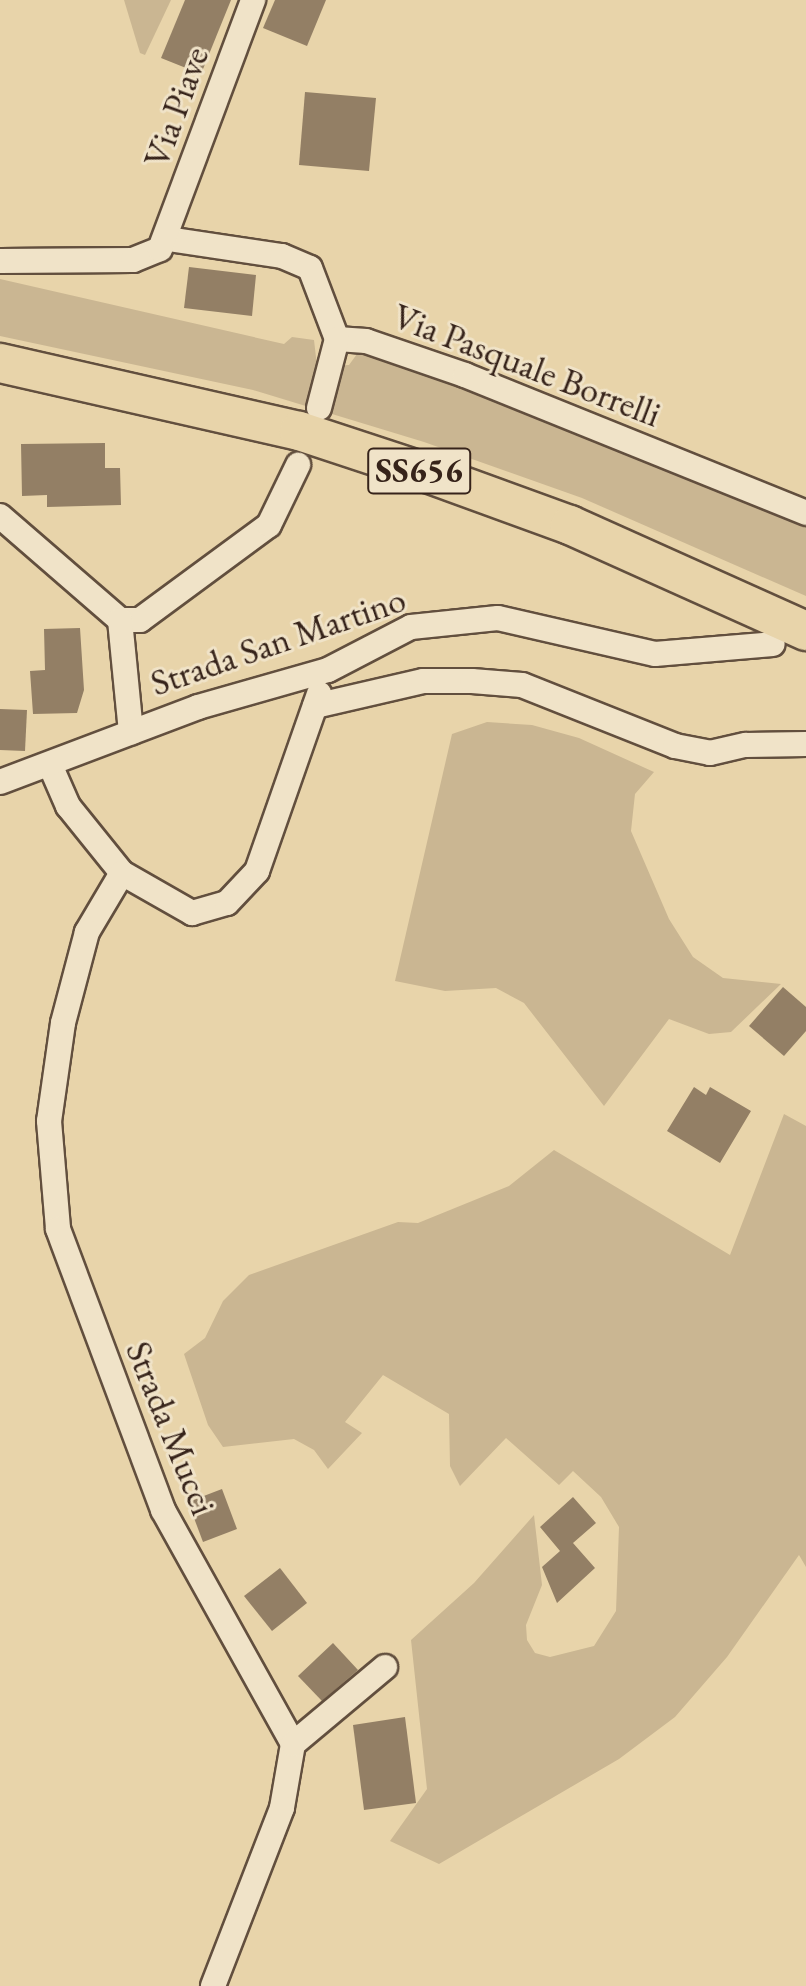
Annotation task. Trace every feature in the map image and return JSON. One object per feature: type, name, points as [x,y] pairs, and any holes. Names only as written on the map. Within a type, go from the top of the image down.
[{"type":"highway","name":"SS656","points":[[0,363],[299,431],[427,473],[570,525],[789,638]]},
{"type":"street","name":"Via Piave","points":[[168,239],[253,0]]},
{"type":"street","points":[[1,266],[133,260],[160,249],[168,239]]},
{"type":"street","name":"Via Pasquale Borrelli","points":[[168,239],[282,256],[310,268],[337,339],[366,341],[465,375],[806,513]]},
{"type":"street","points":[[319,408],[337,339]]},
{"type":"street","points":[[0,516],[120,620],[140,620],[269,525],[298,465]]},
{"type":"street","name":"Strada San Martino","points":[[0,782],[51,767],[131,732],[328,670],[411,627],[498,618],[655,654],[789,638]]},
{"type":"street","points":[[120,620],[131,732]]},
{"type":"street","points":[[51,767],[68,806],[122,873],[192,913],[227,903],[257,871],[328,670]]},
{"type":"street","points":[[315,706],[423,681],[472,681],[522,685],[698,751],[806,744]]},
{"type":"street","name":"Strada Mucci","points":[[122,873],[87,932],[63,1023],[49,1121],[58,1229],[163,1510],[293,1744]]},
{"type":"street","points":[[213,1986],[282,1808],[293,1744],[385,1667]]},
{"type":"shaded area","points":[[124,0],[171,0],[145,55],[140,53]]},
{"type":"shaded area","points":[[0,279],[284,344],[292,337],[314,340],[317,366],[349,365],[365,343],[806,516],[806,596],[582,498],[424,442],[253,390],[0,336]]},
{"type":"shaded area","points":[[487,722],[532,725],[579,738],[654,772],[635,794],[631,831],[669,919],[693,957],[723,978],[781,984],[731,1032],[709,1034],[669,1019],[604,1106],[524,1003],[496,988],[445,991],[395,981],[452,734]]},
{"type":"shaded area","points":[[784,1114],[806,1126],[806,1567],[799,1555],[727,1657],[675,1717],[619,1759],[439,1864],[390,1841],[427,1789],[411,1640],[474,1583],[534,1515],[542,1585],[526,1625],[527,1640],[535,1653],[550,1657],[594,1646],[616,1611],[619,1527],[601,1497],[573,1471],[559,1485],[506,1438],[460,1486],[450,1466],[449,1414],[383,1375],[345,1422],[362,1433],[328,1469],[314,1450],[294,1439],[223,1447],[208,1425],[184,1354],[205,1338],[223,1301],[249,1275],[398,1222],[418,1223],[509,1186],[554,1150],[730,1255]]},
{"type":"building","points":[[185,0],[231,0],[201,74],[161,58]]},
{"type":"building","points":[[275,0],[326,0],[307,46],[263,28]]},
{"type":"building","points":[[305,92],[376,98],[369,171],[299,165]]},
{"type":"building","points":[[189,267],[256,275],[252,316],[184,308]]},
{"type":"building","points":[[105,443],[105,468],[120,468],[121,505],[47,507],[47,495],[22,496],[21,444]]},
{"type":"building","points":[[80,628],[84,690],[77,713],[33,714],[30,671],[45,670],[44,629]]},
{"type":"building","points":[[0,709],[27,710],[25,751],[0,750]]},
{"type":"building","points":[[783,987],[806,1007],[806,1031],[784,1056],[749,1026]]},
{"type":"building","points":[[694,1087],[706,1095],[710,1087],[751,1111],[720,1163],[667,1131]]},
{"type":"building","points":[[222,1489],[237,1529],[203,1542],[188,1502]]},
{"type":"building","points":[[573,1497],[596,1523],[573,1543],[595,1568],[557,1603],[542,1567],[560,1551],[540,1527]]},
{"type":"building","points":[[280,1568],[307,1603],[272,1631],[244,1596]]},
{"type":"building","points":[[333,1643],[358,1670],[322,1701],[298,1676]]},
{"type":"building","points":[[405,1717],[416,1803],[364,1810],[353,1725]]}]
